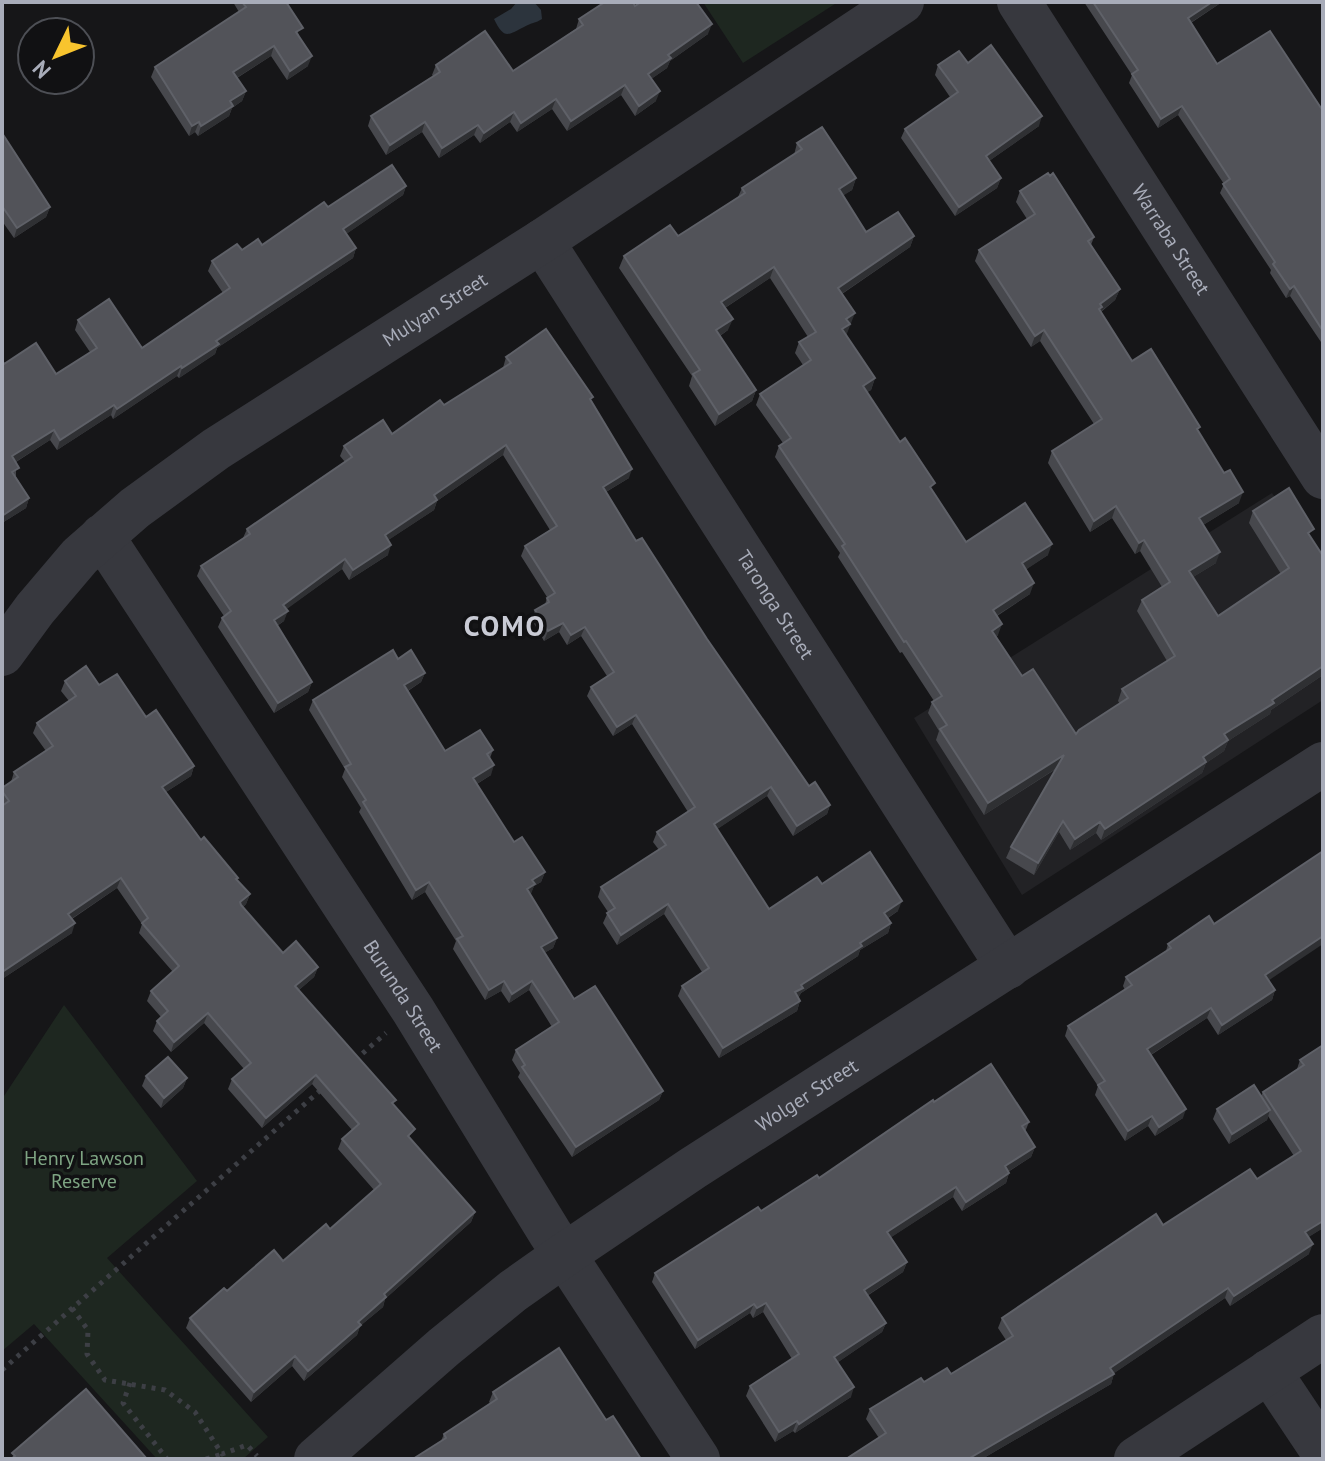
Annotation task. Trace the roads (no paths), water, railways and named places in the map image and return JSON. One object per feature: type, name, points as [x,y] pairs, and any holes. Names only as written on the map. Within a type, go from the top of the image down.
[{"type":"street","name":"Mulyan Street","points":[[2,654],[80,556],[135,508],[216,449],[542,241],[902,2]]},
{"type":"street","name":"Warraba Street","points":[[1019,2],[1323,477]]},
{"type":"street","name":"Taronga Street","points":[[542,241],[1008,967]]},
{"type":"street","name":"Burunda Street","points":[[102,536],[413,1010],[564,1255],[698,1459]]},
{"type":"street","name":"Wolger Street","points":[[316,1459],[513,1291],[564,1255],[693,1168],[1323,764]]},
{"type":"street","points":[[1136,1459],[1323,1336]]},
{"type":"street","points":[[1269,1371],[1323,1452]]},
{"type":"district","name":"COMO","points":[[505,625]]},
{"type":"park label","name":"Henry Lawson Reserve","points":[[84,1170]]}]
